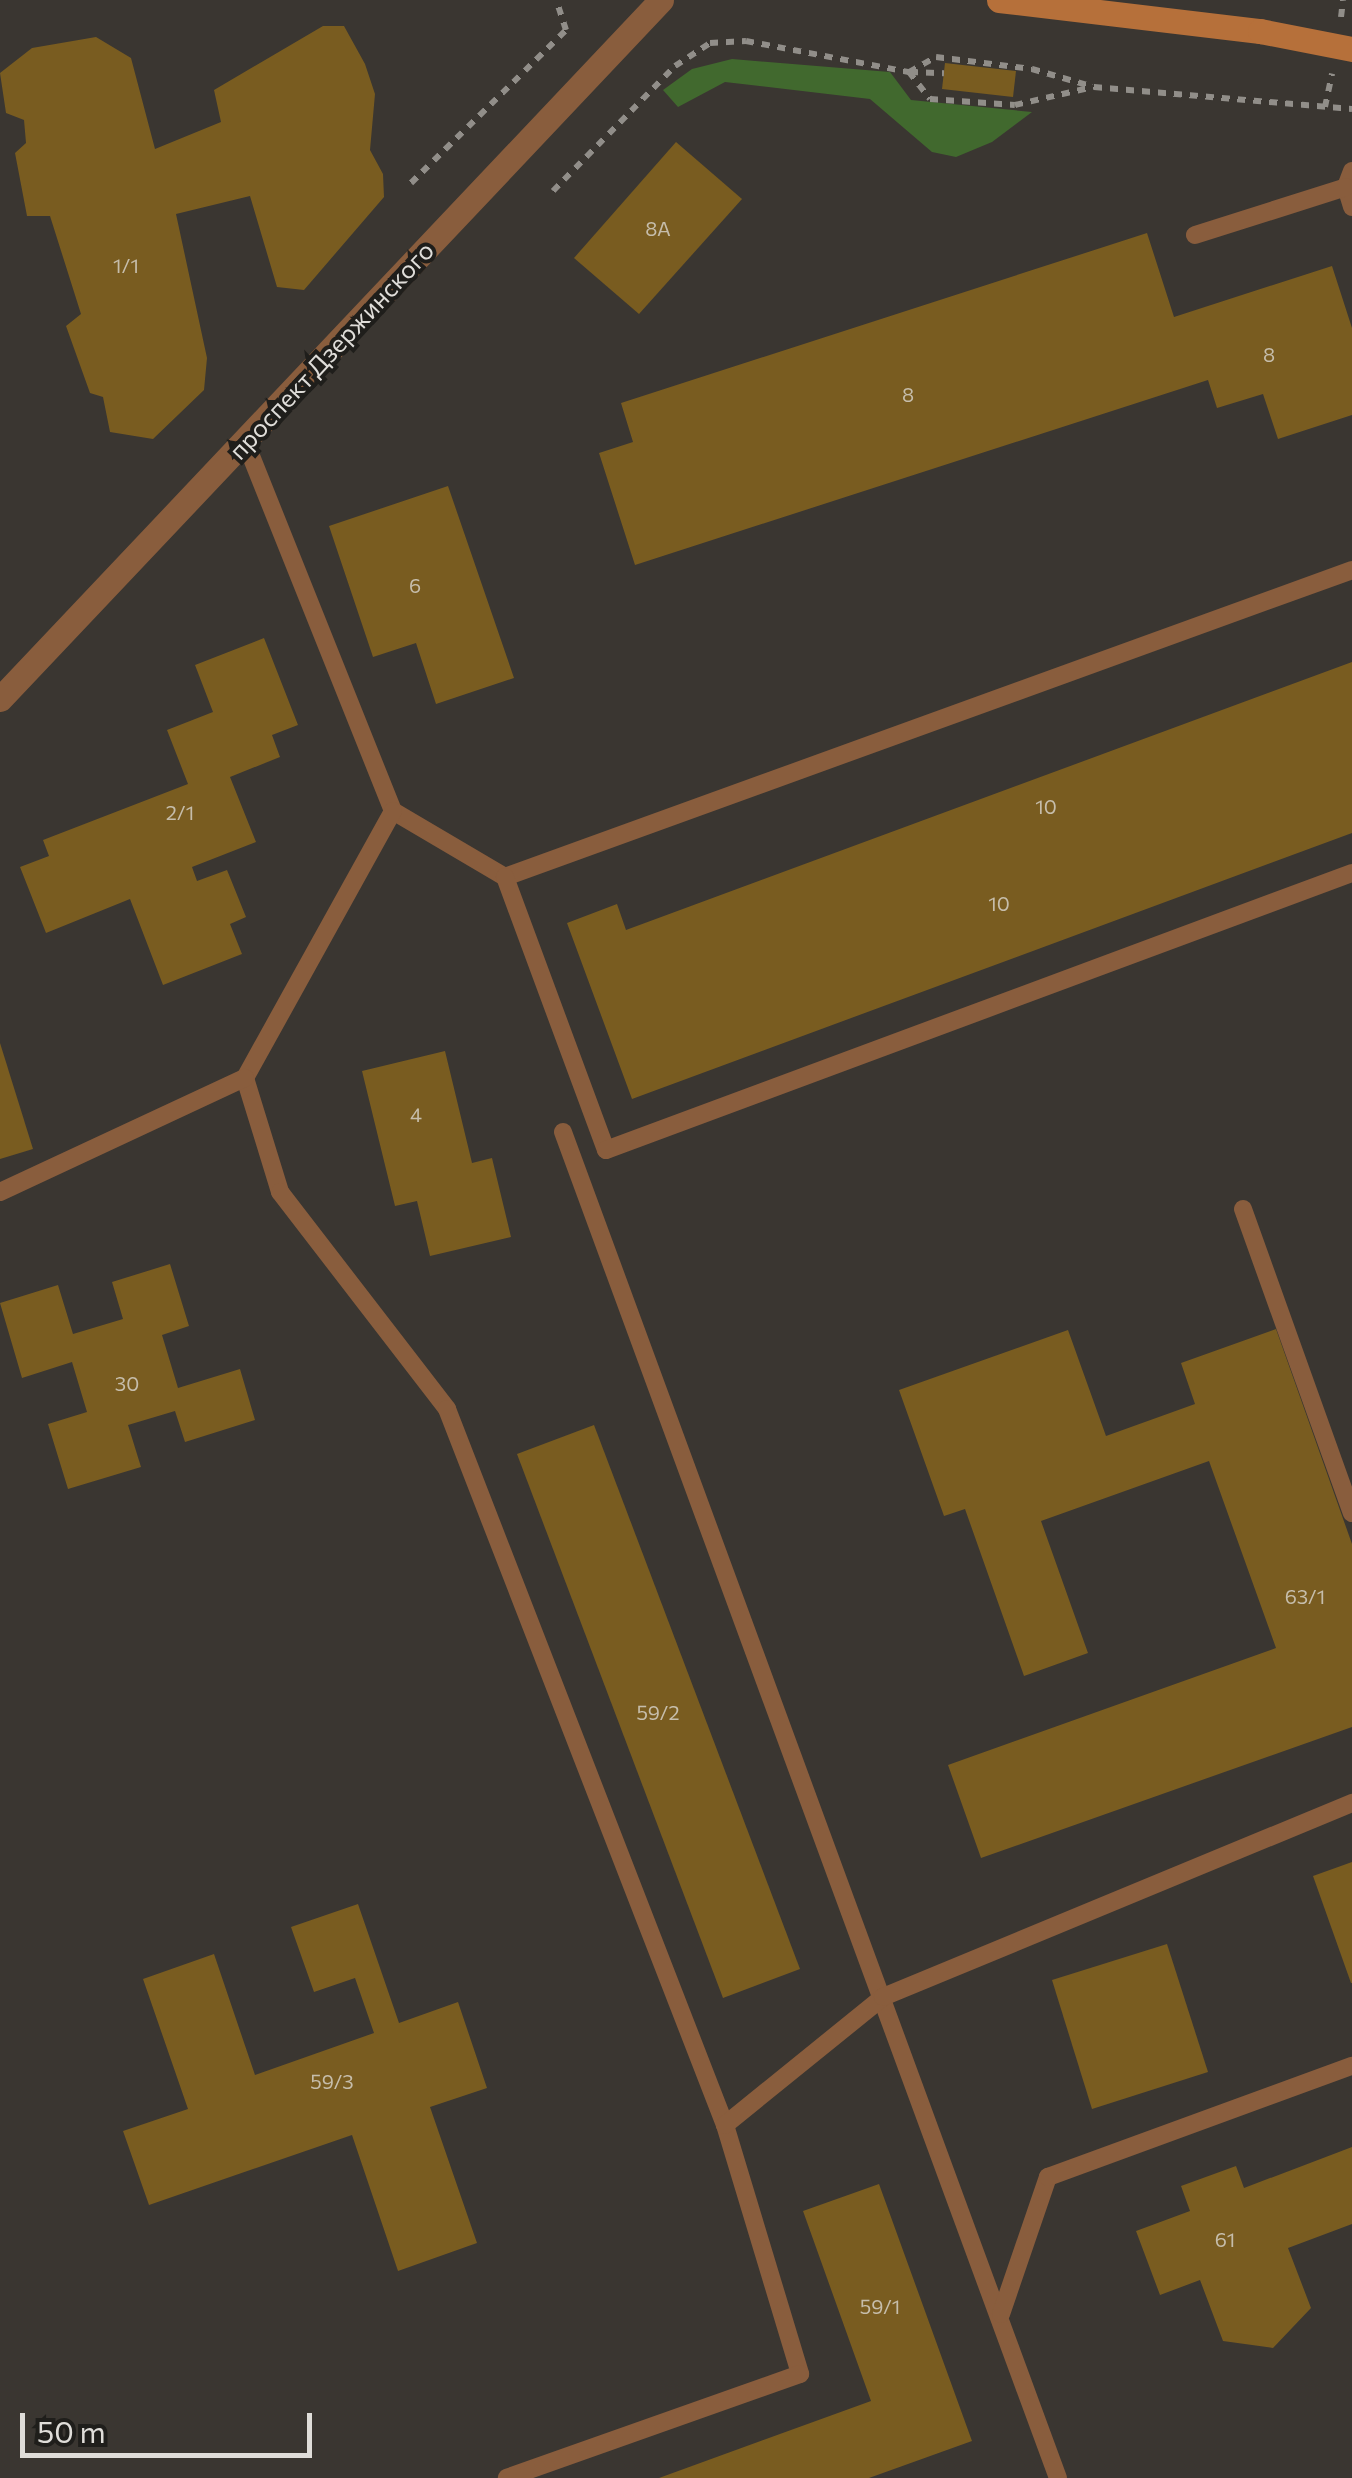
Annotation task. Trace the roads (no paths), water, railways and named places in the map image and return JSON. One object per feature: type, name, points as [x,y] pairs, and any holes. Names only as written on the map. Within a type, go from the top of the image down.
[{"type":"main road","points":[[999,0],[1043,2],[1260,31],[1352,49]]},
{"type":"street","name":"проспект Дзержинского","points":[[0,699],[661,0]]},
{"type":"lane","points":[[1195,235],[1349,179],[1352,207]]},
{"type":"lane","points":[[245,441],[393,811],[505,877],[606,1150],[1352,874]]},
{"type":"lane","points":[[505,877],[1352,570]]},
{"type":"lane","points":[[0,1192],[245,1078],[393,811]]},
{"type":"lane","points":[[245,1078],[280,1192],[447,1409],[725,2126],[800,2374],[507,2478]]},
{"type":"lane","points":[[563,1132],[1001,2314],[1058,2478]]},
{"type":"lane","points":[[1243,1209],[1352,1513]]},
{"type":"lane","points":[[725,2126],[883,1997],[1352,1803]]},
{"type":"lane","points":[[1001,2314],[1048,2177],[1352,2066]]}]
